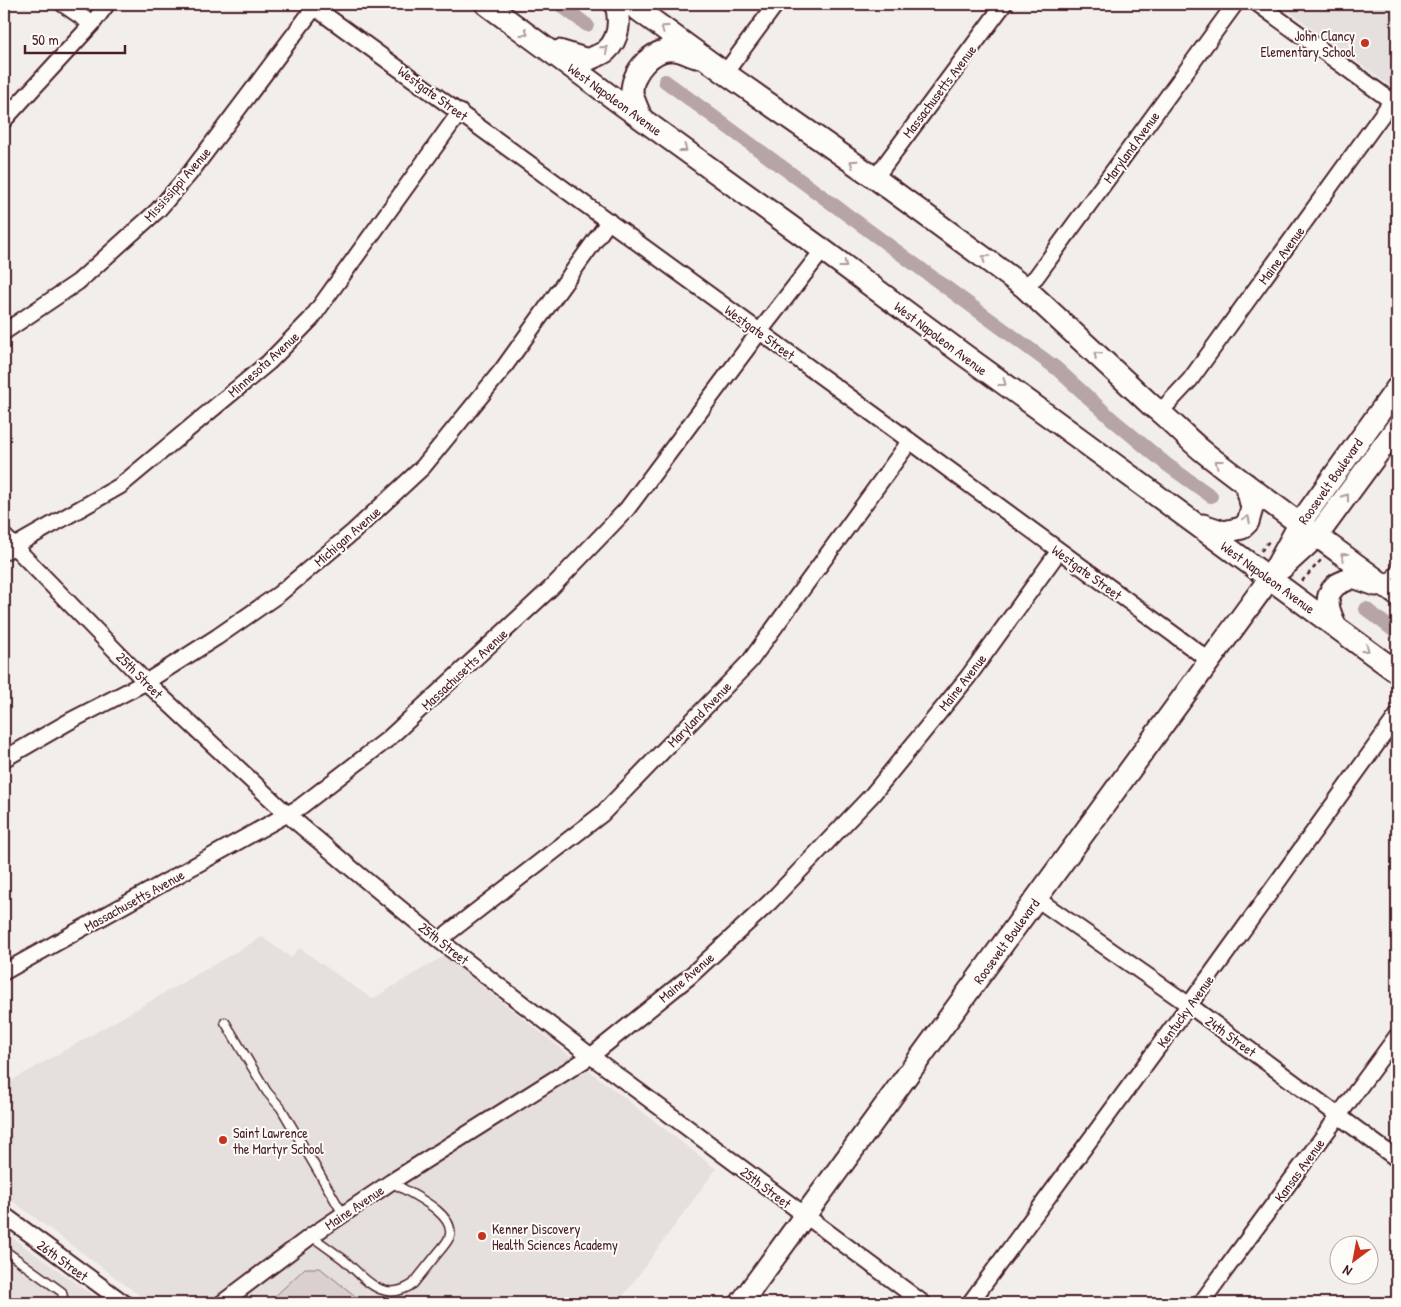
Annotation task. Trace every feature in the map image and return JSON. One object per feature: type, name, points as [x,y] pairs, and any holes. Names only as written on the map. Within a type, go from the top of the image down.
[{"type":"main road","name":"West Napoleon Avenue","points":[[486,4],[1397,672]]},
{"type":"main road","points":[[544,47],[588,60],[605,52],[615,40],[619,24],[616,4]]},
{"type":"main road","points":[[630,4],[875,178],[1024,287],[1204,452],[1391,590]]},
{"type":"main road","points":[[641,118],[632,93],[635,76],[643,64],[656,53],[673,50],[718,67]]},
{"type":"main road","name":"Roosevelt Boulevard","points":[[741,1303],[1270,578],[1300,523],[1397,388]]},
{"type":"main road","name":"Roosevelt Boulevard","points":[[1270,578],[1317,536],[1397,427]]},
{"type":"main road","points":[[1189,519],[1224,532],[1242,528],[1248,522],[1252,508],[1246,484]]},
{"type":"main road","points":[[1336,627],[1328,609],[1329,595],[1336,585],[1353,577],[1391,590]]},
{"type":"street","points":[[63,4],[92,24]]},
{"type":"street","points":[[4,120],[92,24],[107,4]]},
{"type":"street","points":[[718,67],[776,4]]},
{"type":"street","name":"Massachusetts Avenue","points":[[875,178],[1004,4]]},
{"type":"street","name":"Maryland Avenue","points":[[1024,287],[1038,275],[1235,4]]},
{"type":"street","points":[[1258,4],[1395,100]]},
{"type":"street","name":"Westgate Street","points":[[314,5],[1210,661]]},
{"type":"street","name":"Mississippi Avenue","points":[[4,332],[78,282],[158,210],[190,173],[314,5]]},
{"type":"street","name":"Maine Avenue","points":[[1160,412],[1190,380],[1395,100]]},
{"type":"street","name":"Minnesota Avenue","points":[[7,544],[120,486],[269,362],[311,319],[460,112]]},
{"type":"street","name":"Michigan Avenue","points":[[4,759],[70,721],[146,682],[217,637],[279,594],[354,532],[423,467],[502,370],[609,222]]},
{"type":"street","name":"Massachusetts Avenue","points":[[4,972],[300,807],[388,739],[551,588],[627,508],[823,250]]},
{"type":"street","name":"Maryland Avenue","points":[[440,941],[602,814],[750,661],[910,441]]},
{"type":"street","name":"25th Street","points":[[7,544],[146,682],[287,814],[440,941],[591,1056],[924,1303]]},
{"type":"street","name":"Maine Avenue","points":[[222,1303],[343,1214],[591,1056],[689,977],[770,902],[872,795],[968,677],[1059,551]]},
{"type":"street","name":"Kentucky Avenue","points":[[970,1303],[1189,1005],[1397,716]]},
{"type":"street","name":"24th Street","points":[[1037,899],[1189,1005],[1397,1159]]},
{"type":"street","name":"Kansas Avenue","points":[[1201,1303],[1397,1036]]},
{"type":"street","name":"26th Street","points":[[4,1216],[124,1303]]},
{"type":"lane","points":[[1391,590],[1397,568]]},
{"type":"lane","points":[[225,1022],[267,1092],[281,1108],[343,1214]]},
{"type":"lane","points":[[311,1236],[343,1259],[360,1276],[378,1288],[394,1292],[413,1284],[449,1238],[450,1227],[445,1217],[439,1212],[391,1182]]},
{"type":"lane","points":[[4,1250],[62,1292],[64,1303]]},
{"type":"path","points":[[1256,556],[1275,534]]},
{"type":"path","points":[[1301,583],[1326,555]]},
{"type":"shaded area","name":"John Clancy Elementary School","points":[[1279,4],[1397,4],[1397,83],[1393,88]]},
{"type":"shaded area","name":"Saint Lawrence the Martyr School","points":[[262,937],[291,958],[299,948],[372,999],[444,956],[716,1169],[618,1303],[150,1303],[4,1195],[4,1085]]},
{"type":"shaded area","points":[[4,1232],[104,1303],[4,1303]]},
{"type":"shaded area","points":[[305,1268],[320,1268],[364,1303],[268,1303]]},
{"type":"waterway","points":[[559,4],[587,25]]},
{"type":"waterway","points":[[665,81],[1056,368],[1112,419],[1166,464],[1211,496]]},
{"type":"waterway","points":[[1366,609],[1397,633]]},
{"type":"place","name":"John Clancy Elementary School","points":[[1365,43]]},
{"type":"place","name":"Saint Lawrence the Martyr School","points":[[223,1140]]},
{"type":"place","name":"Kenner Discovery Health Sciences Academy","points":[[482,1236]]}]
